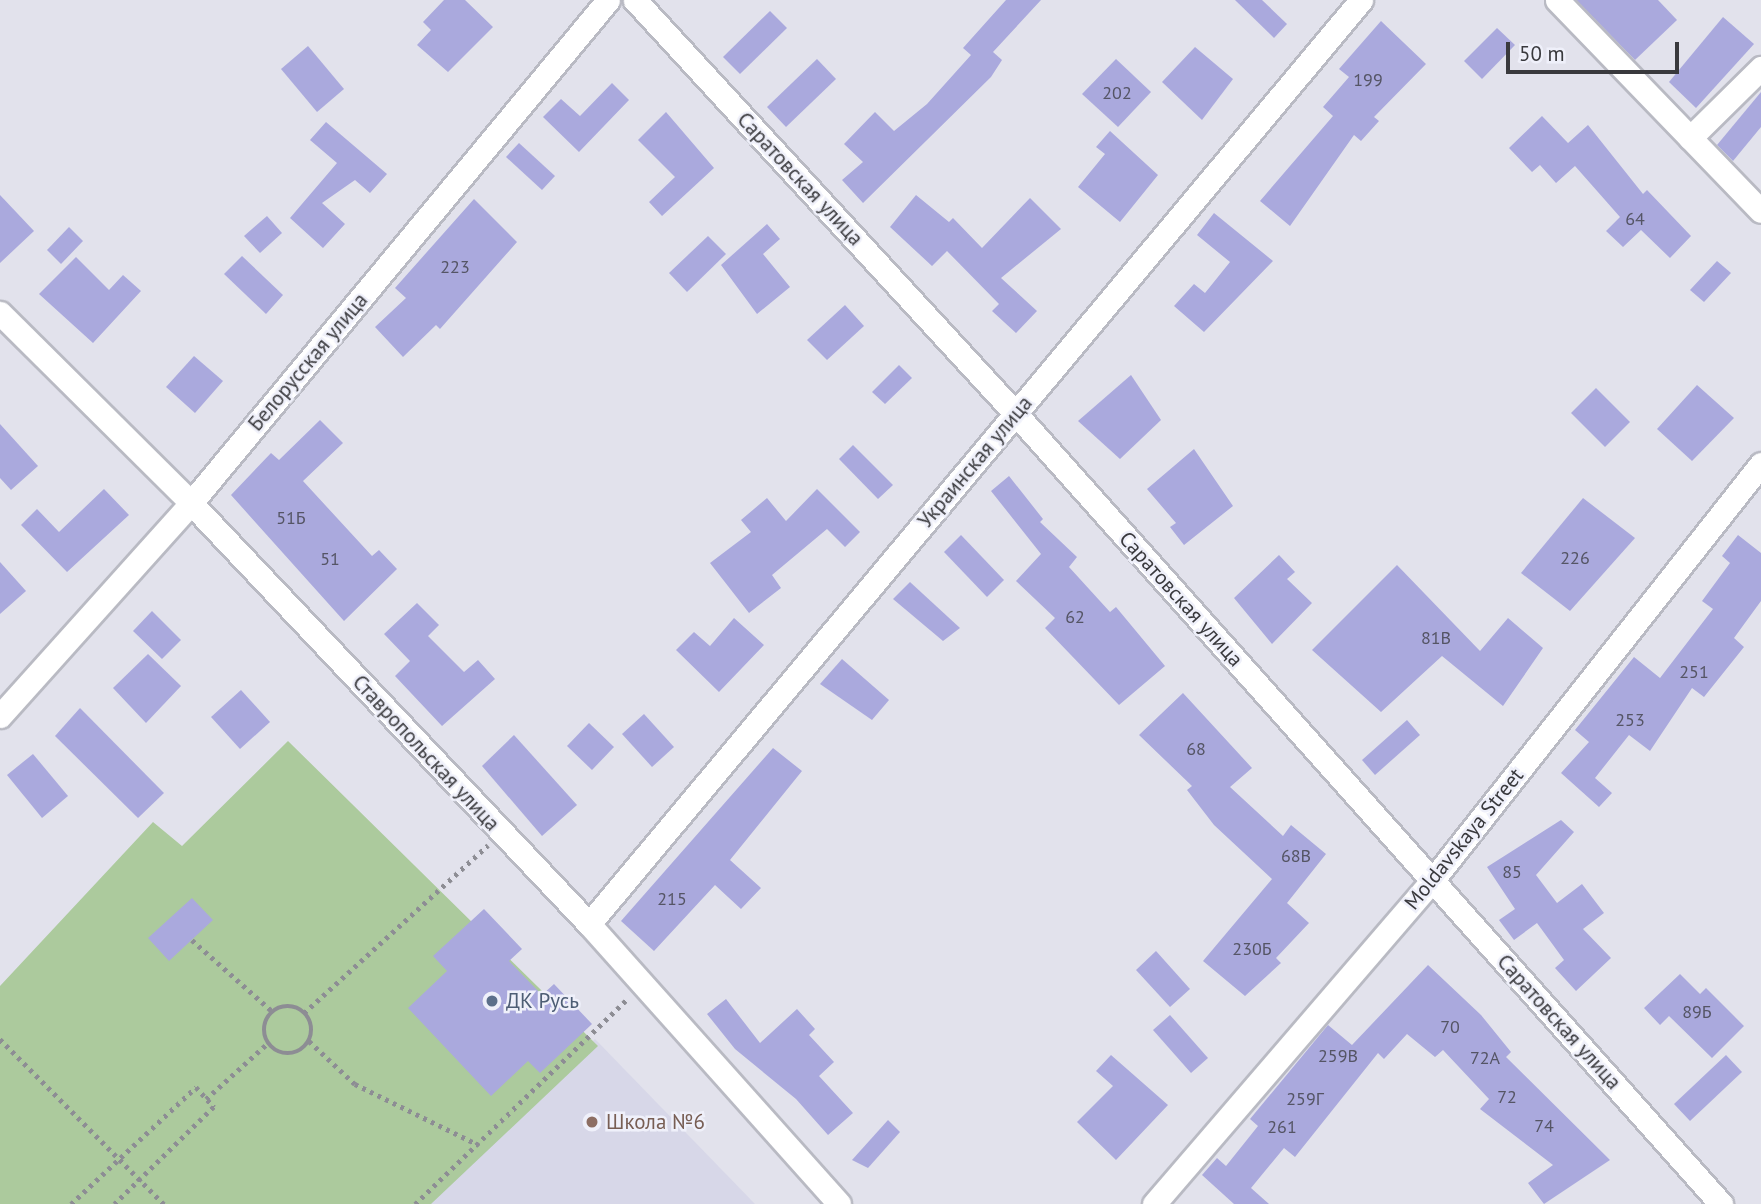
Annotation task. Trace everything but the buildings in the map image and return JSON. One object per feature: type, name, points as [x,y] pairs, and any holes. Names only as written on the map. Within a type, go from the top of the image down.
[{"type":"street","name":"Белорусская улица","points":[[0,716],[191,503],[608,0]]},
{"type":"street","name":"Саратовская улица","points":[[635,0],[1016,414],[1721,1204]]},
{"type":"street","name":"Украинская улица","points":[[589,924],[1362,0]]},
{"type":"street","points":[[1557,0],[1761,211]]},
{"type":"street","points":[[1690,138],[1761,68]]},
{"type":"street","name":"Ставропольская улица","points":[[0,313],[191,503],[500,833],[589,924],[839,1204]]},
{"type":"street","name":"Moldavskaya Street","points":[[1154,1204],[1432,881],[1761,464]]},
{"type":"path","points":[[304,1013],[500,833]]},
{"type":"path","points":[[192,940],[273,1012]]},
{"type":"path","points":[[415,1204],[643,984]]},
{"type":"path","points":[[304,1013],[292,1007],[273,1012],[265,1023],[268,1043],[285,1054],[309,1041]]},
{"type":"path","points":[[304,1013],[309,1041],[355,1084],[479,1145]]},
{"type":"path","points":[[0,1039],[138,1183],[164,1204]]},
{"type":"path","points":[[206,1098],[268,1043]]},
{"type":"path","points":[[71,1204],[196,1087],[214,1107],[115,1204]]},
{"type":"shaded area","name":"Школа №6","points":[[595,1039],[755,1204],[424,1204]]},
{"type":"green space","points":[[288,741],[598,1046],[431,1204],[0,1204],[0,986],[153,822],[182,846]]},
{"type":"place","name":"ДК Русь","points":[[492,1001]]},
{"type":"place","name":"Школа №6","points":[[592,1122]]}]
